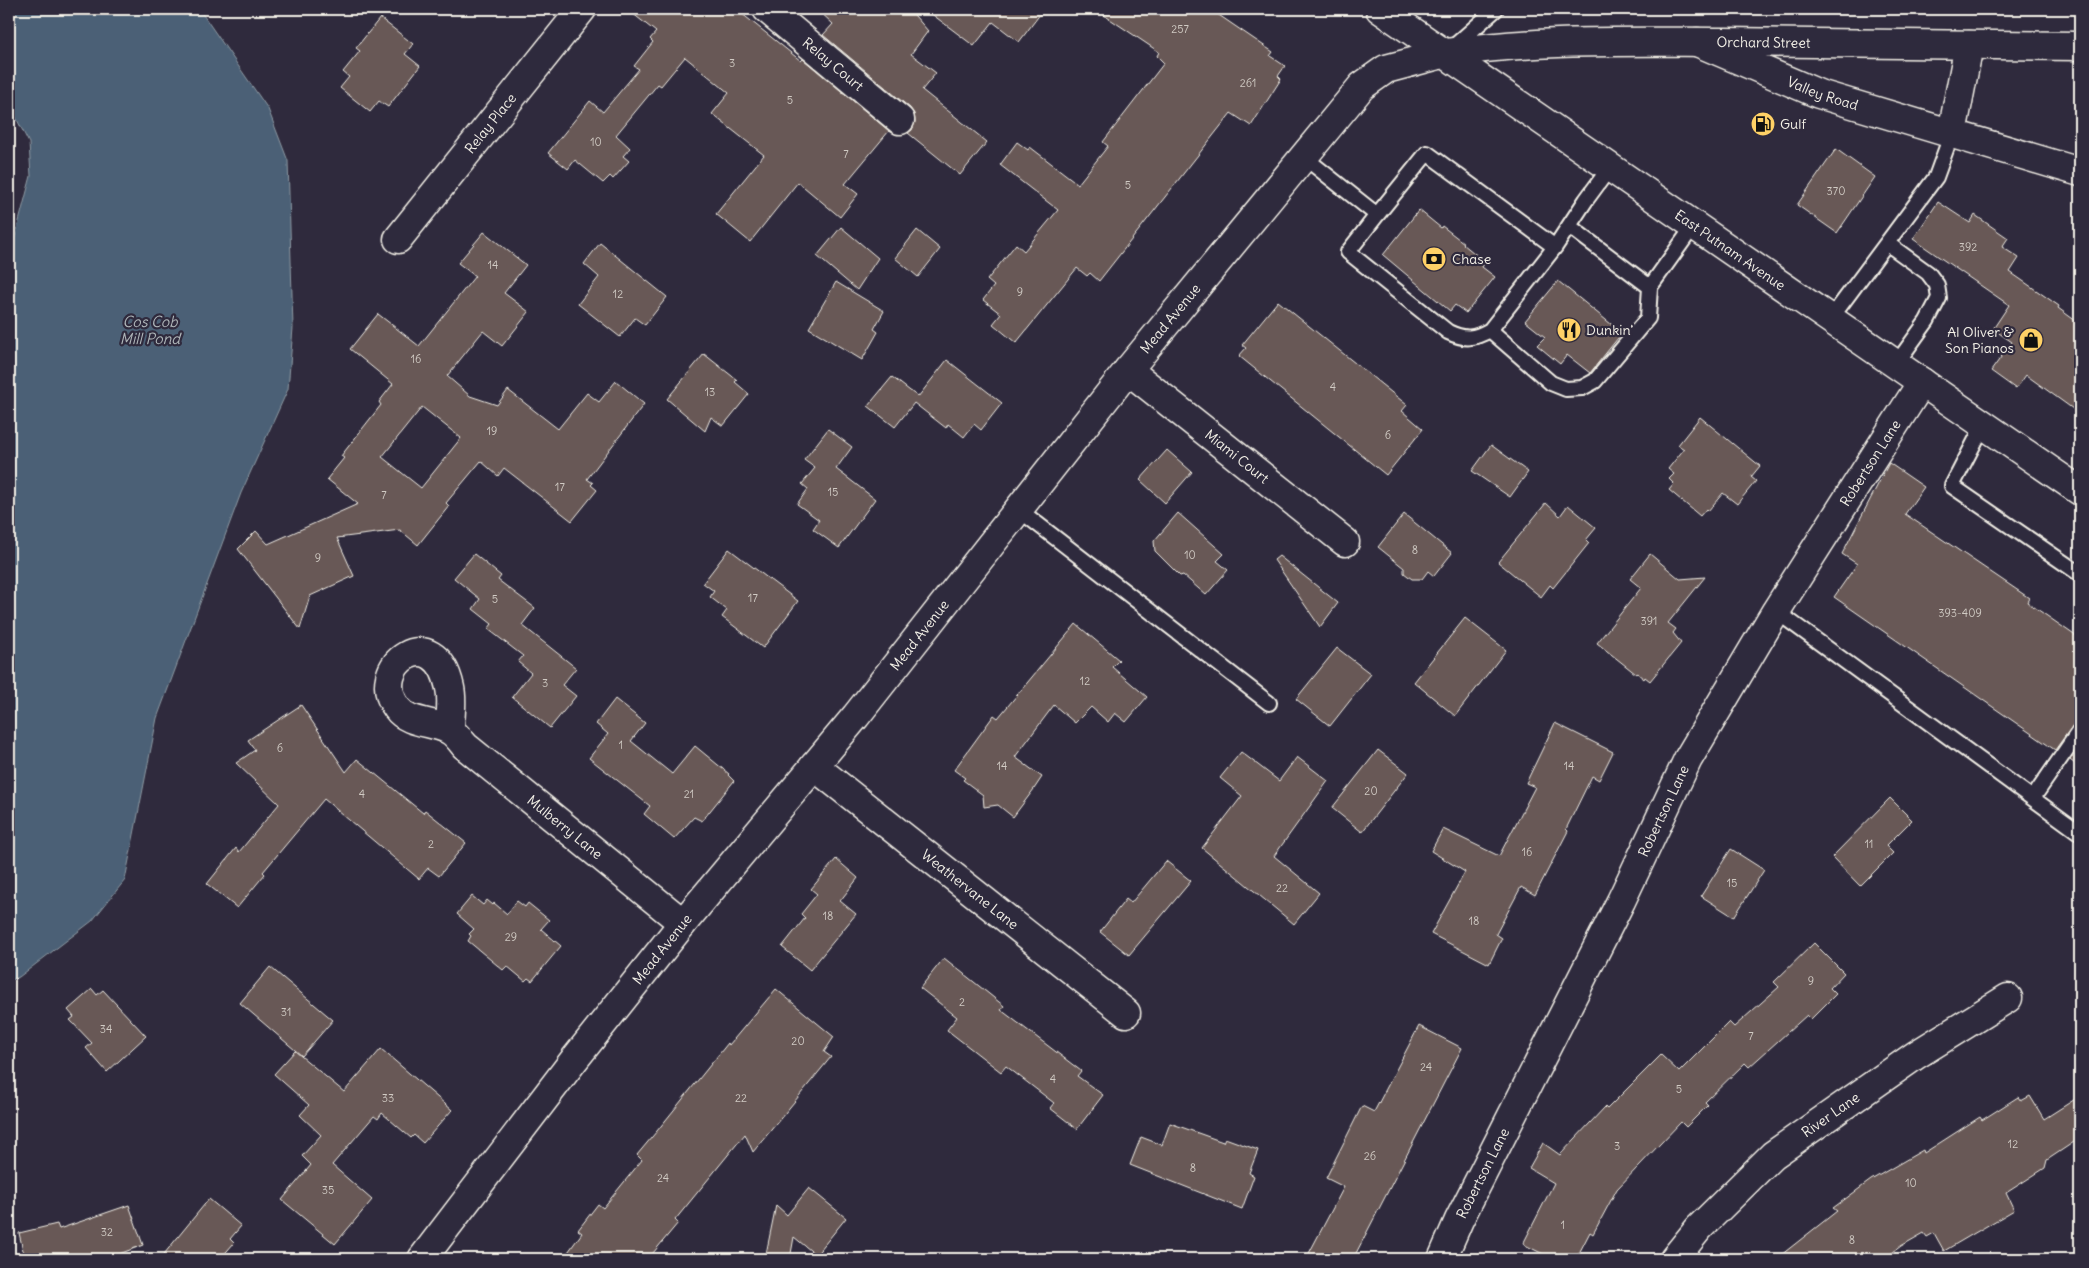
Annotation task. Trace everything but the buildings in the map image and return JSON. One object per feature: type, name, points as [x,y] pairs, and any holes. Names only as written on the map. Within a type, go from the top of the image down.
[{"type":"street","name":"Relay Place","points":[[398,239],[582,9]]},
{"type":"street","name":"Relay Court","points":[[767,9],[900,120]]},
{"type":"street","name":"East Putnam Avenue","points":[[1380,9],[1611,166],[2080,491]]},
{"type":"street","name":"Orchard Street","points":[[1446,53],[1484,47],[1580,42],[2080,46]]},
{"type":"street","name":"Valley Road","points":[[1697,42],[1819,94],[2080,172]]},
{"type":"street","points":[[1952,133],[1969,45]]},
{"type":"street","name":"Mead Avenue","points":[[422,1259],[574,1060],[683,923],[856,716],[1128,370],[1362,86],[1386,68],[1446,53]]},
{"type":"street","name":"Miami Court","points":[[1128,370],[1345,542]]},
{"type":"street","name":"Robertson Lane","points":[[1442,1259],[1459,1220],[1621,901],[1688,759],[1776,612],[1922,382]]},
{"type":"street","name":"Mulberry Lane","points":[[450,730],[465,746],[683,923]]},
{"type":"street","name":"Weathervane Lane","points":[[814,766],[1126,1013]]},
{"type":"street","name":"River Lane","points":[[1674,1259],[1699,1228],[1773,1155],[1916,1055],[2008,998]]},
{"type":"lane","points":[[1446,53],[1496,9]]},
{"type":"lane","points":[[1831,318],[1888,244],[1936,177],[1952,133]]},
{"type":"lane","points":[[1555,247],[1427,153],[1348,252],[1448,332],[1463,339],[1478,336],[1490,330],[1555,247],[1611,166]]},
{"type":"lane","points":[[1304,156],[1377,215]]},
{"type":"lane","points":[[1490,330],[1550,384],[1566,389],[1582,388],[1595,381],[1648,318],[1650,287],[1695,224]]},
{"type":"lane","points":[[1569,226],[1650,287]]},
{"type":"lane","points":[[1888,244],[1928,273],[1937,285],[1939,298],[1927,321],[1896,364]]},
{"type":"lane","points":[[1984,424],[1952,486],[2080,574]]},
{"type":"lane","points":[[1018,509],[1268,704]]},
{"type":"lane","points":[[1776,612],[2080,833]]},
{"type":"lane","points":[[2033,798],[2080,730]]},
{"type":"water","name":"Cos Cob Mill Pond","points":[[9,9],[199,9],[268,109],[288,161],[293,328],[288,389],[241,493],[157,718],[125,880],[92,921],[19,977],[9,981],[9,259],[31,176],[29,143],[9,104]]},
{"type":"place","name":"Gulf","points":[[1763,124]]},
{"type":"place","name":"Chase","points":[[1434,259]]},
{"type":"place","name":"Dunkin'","points":[[1569,330]]},
{"type":"place","name":"Al Oliver & Son Pianos","points":[[2031,340]]}]
